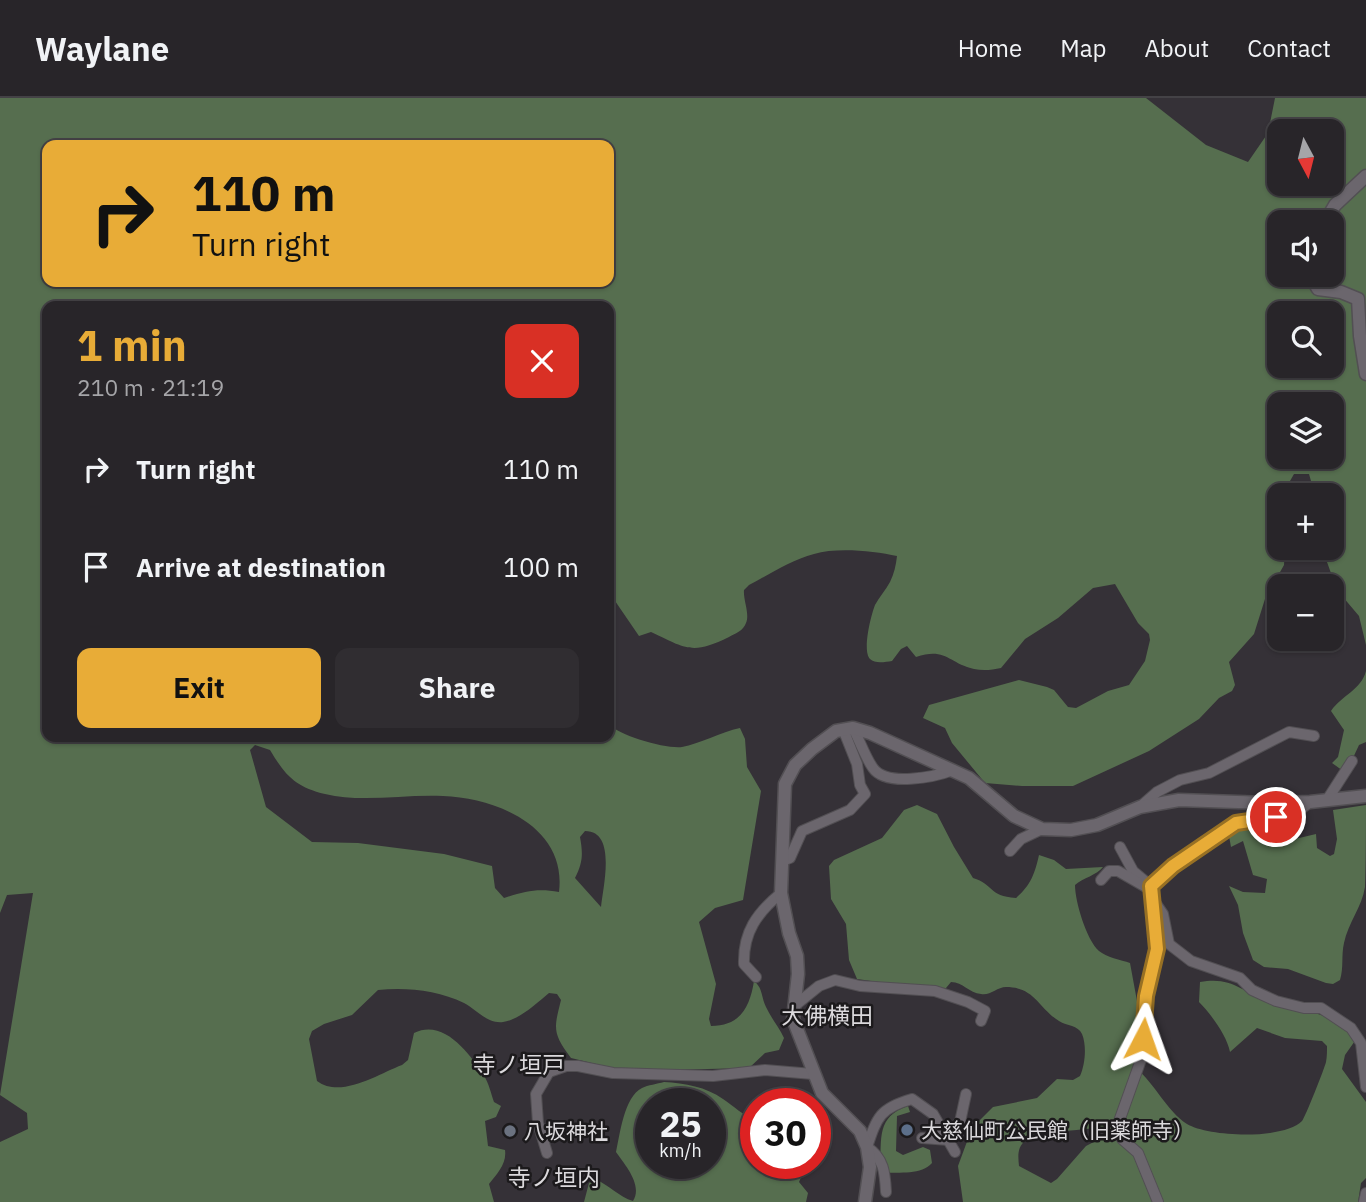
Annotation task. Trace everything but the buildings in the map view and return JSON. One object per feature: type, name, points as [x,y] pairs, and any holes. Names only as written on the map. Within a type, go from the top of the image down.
[{"type":"main road","points":[[1332,210],[1366,176]]},
{"type":"main road","points":[[1317,287],[1358,299],[1366,374]]},
{"type":"main road","points":[[865,1202],[870,1167],[867,1147],[860,1131],[822,1093],[793,1019],[798,974],[797,956],[781,893],[785,784],[795,765],[811,749],[836,731],[848,729],[870,733],[969,778],[1014,816],[1042,829],[1071,830],[1097,825],[1140,807],[1179,800],[1267,803],[1366,796]]},
{"type":"street","points":[[848,729],[873,769],[881,775],[906,779],[940,775],[953,770]]},
{"type":"street","points":[[782,861],[790,858],[802,831],[850,810],[865,794],[860,785],[848,729]]},
{"type":"street","points":[[1140,807],[1157,792],[1180,780],[1209,773],[1289,732],[1314,736]]},
{"type":"street","points":[[1327,800],[1352,761]]},
{"type":"street","points":[[1158,1202],[1139,1153],[1122,1139],[1116,1127],[1143,1055],[1146,996],[1157,949],[1151,891],[1173,866],[1236,823],[1296,813],[1310,802]]},
{"type":"street","points":[[1010,851],[1021,839],[1042,829]]},
{"type":"street","points":[[1120,847],[1133,871],[1151,891],[1163,914],[1169,944],[1191,961],[1240,978],[1252,990],[1276,1001],[1304,1008],[1321,1008],[1352,1028],[1361,1043],[1366,1087]]},
{"type":"street","points":[[1101,880],[1109,871],[1118,871],[1151,891]]},
{"type":"street","points":[[756,977],[744,964],[743,949],[751,928],[764,907],[781,893]]},
{"type":"street","points":[[793,1007],[819,986],[835,980],[860,986],[935,991],[985,1011],[981,1021]]},
{"type":"street","points":[[547,1153],[538,1123],[536,1094],[549,1072],[566,1066],[612,1073],[713,1076],[765,1070],[813,1074]]},
{"type":"street","points":[[922,1138],[947,1136],[960,1122],[966,1094]]},
{"type":"street","points":[[886,1192],[884,1168],[877,1153],[867,1147],[877,1118],[891,1105],[912,1100],[933,1114],[955,1152]]},
{"type":"street","points":[[1364,1202],[1366,1193]]},
{"type":"green space","points":[[0,98],[1146,98],[1206,145],[1248,162],[1267,134],[1267,196],[1344,196],[1344,119],[1271,119],[1275,98],[1366,98],[1366,645],[1359,616],[1344,598],[1344,574],[1331,574],[1326,560],[1344,560],[1344,483],[1312,483],[1309,474],[1294,474],[1289,483],[1267,483],[1267,560],[1284,560],[1284,565],[1279,574],[1267,574],[1267,595],[1254,634],[1229,662],[1235,685],[1232,691],[1219,698],[1199,719],[1149,751],[1073,786],[985,783],[952,743],[945,728],[923,718],[929,705],[1019,680],[1054,690],[1068,707],[1076,708],[1108,691],[1129,685],[1145,661],[1150,640],[1149,634],[1138,623],[1115,584],[1093,588],[1058,618],[1025,639],[1001,668],[991,670],[974,669],[941,655],[926,654],[916,657],[907,646],[901,649],[892,661],[872,661],[867,649],[871,617],[891,579],[897,556],[867,551],[844,550],[814,554],[749,585],[744,590],[747,615],[745,626],[717,643],[690,648],[651,632],[639,636],[614,599],[614,301],[42,301],[42,742],[614,742],[614,729],[643,741],[682,747],[740,728],[745,739],[747,767],[761,791],[743,900],[715,908],[699,922],[716,984],[709,1019],[711,1026],[730,1022],[742,1013],[750,999],[754,981],[784,1038],[779,1050],[765,1053],[749,1068],[625,1071],[571,1058],[560,1042],[556,1030],[561,1000],[557,994],[549,993],[521,1015],[509,1021],[497,1022],[464,1003],[432,992],[410,989],[378,990],[352,1015],[312,1031],[309,1039],[317,1081],[337,1087],[360,1083],[408,1060],[414,1033],[436,1030],[446,1034],[471,1058],[486,1079],[494,1102],[501,1106],[496,1117],[485,1121],[488,1146],[505,1150],[503,1164],[489,1184],[494,1202],[0,1202],[0,1142],[28,1129],[27,1113],[0,1095],[33,893],[7,895],[0,913]],"holes":[[[255,745],[270,750],[286,773],[298,784],[325,794],[354,798],[443,796],[464,798],[506,810],[524,820],[540,834],[552,850],[559,869],[559,892],[532,891],[504,898],[495,888],[492,866],[444,854],[358,843],[312,842],[266,807],[250,750]],[[585,831],[595,833],[605,850],[601,907],[575,878],[581,862],[580,837]]]},
{"type":"green space","points":[[1366,671],[1366,742],[1359,745],[1346,773],[1332,763],[1338,757],[1344,730],[1331,711],[1356,688]]},
{"type":"green space","points":[[917,805],[937,814],[973,878],[985,883],[1000,895],[1016,898],[1029,883],[1039,855],[1054,860],[1066,869],[1103,867],[1075,885],[1082,920],[1099,951],[1130,963],[1137,1001],[1136,1068],[1173,1112],[1187,1124],[1228,1134],[1263,1134],[1293,1127],[1304,1118],[1327,1058],[1327,1046],[1322,1041],[1285,1038],[1257,1028],[1230,1052],[1218,1026],[1199,1002],[1200,982],[1228,983],[1270,1003],[1329,1018],[1351,1032],[1357,1038],[1345,1055],[1342,1069],[1366,1102],[1366,1178],[1361,1183],[1358,1202],[963,1202],[958,1166],[972,1128],[993,1107],[1037,1098],[1057,1079],[1073,1080],[1080,1076],[1084,1061],[1084,1044],[1078,1029],[1059,1021],[1030,995],[1016,988],[1003,987],[984,994],[973,992],[955,982],[951,982],[946,988],[914,987],[857,979],[849,960],[846,924],[831,899],[829,866],[834,860],[882,838],[904,810]],"holes":[[[1106,1127],[1111,1133],[1086,1146],[1051,1183],[1019,1166],[1020,1149],[1023,1143],[1032,1137]]]},
{"type":"green space","points":[[1366,805],[1365,887],[1346,936],[1340,980],[1333,984],[1326,983],[1288,969],[1264,967],[1253,960],[1243,933],[1238,905],[1229,886],[1243,892],[1265,893],[1267,879],[1253,875],[1243,841],[1231,847],[1229,836],[1245,827],[1278,825],[1280,836],[1295,839],[1316,834],[1317,848],[1330,856],[1334,854],[1337,839],[1333,810]]},
{"type":"green space","points":[[664,1082],[698,1088],[643,1088]]},
{"type":"green space","points":[[635,1094],[635,1179],[726,1179],[726,1101],[740,1111],[740,1179],[800,1179],[799,1182],[808,1193],[806,1202],[584,1202],[589,1183],[595,1179],[633,1201],[636,1195],[628,1169],[616,1152],[621,1126]]},
{"type":"green space","points":[[908,1106],[910,1112],[897,1116],[896,1151],[903,1155],[923,1147],[930,1150],[932,1163],[916,1171],[884,1173],[880,1167],[883,1130],[890,1116]]},
{"type":"place","name":"大慈仙町公民館（旧薬師寺）","points":[[907,1130]]},
{"type":"place","name":"八坂神社","points":[[510,1131]]},
{"type":"district","name":"大佛横田","points":[[827,1015]]},
{"type":"district","name":"寺ノ垣戸","points":[[519,1064]]},
{"type":"district","name":"寺ノ垣内","points":[[554,1177]]},
{"type":"route","points":[[1143,1039],[1146,996],[1157,949],[1151,886],[1173,866],[1236,823],[1276,817]]}]
